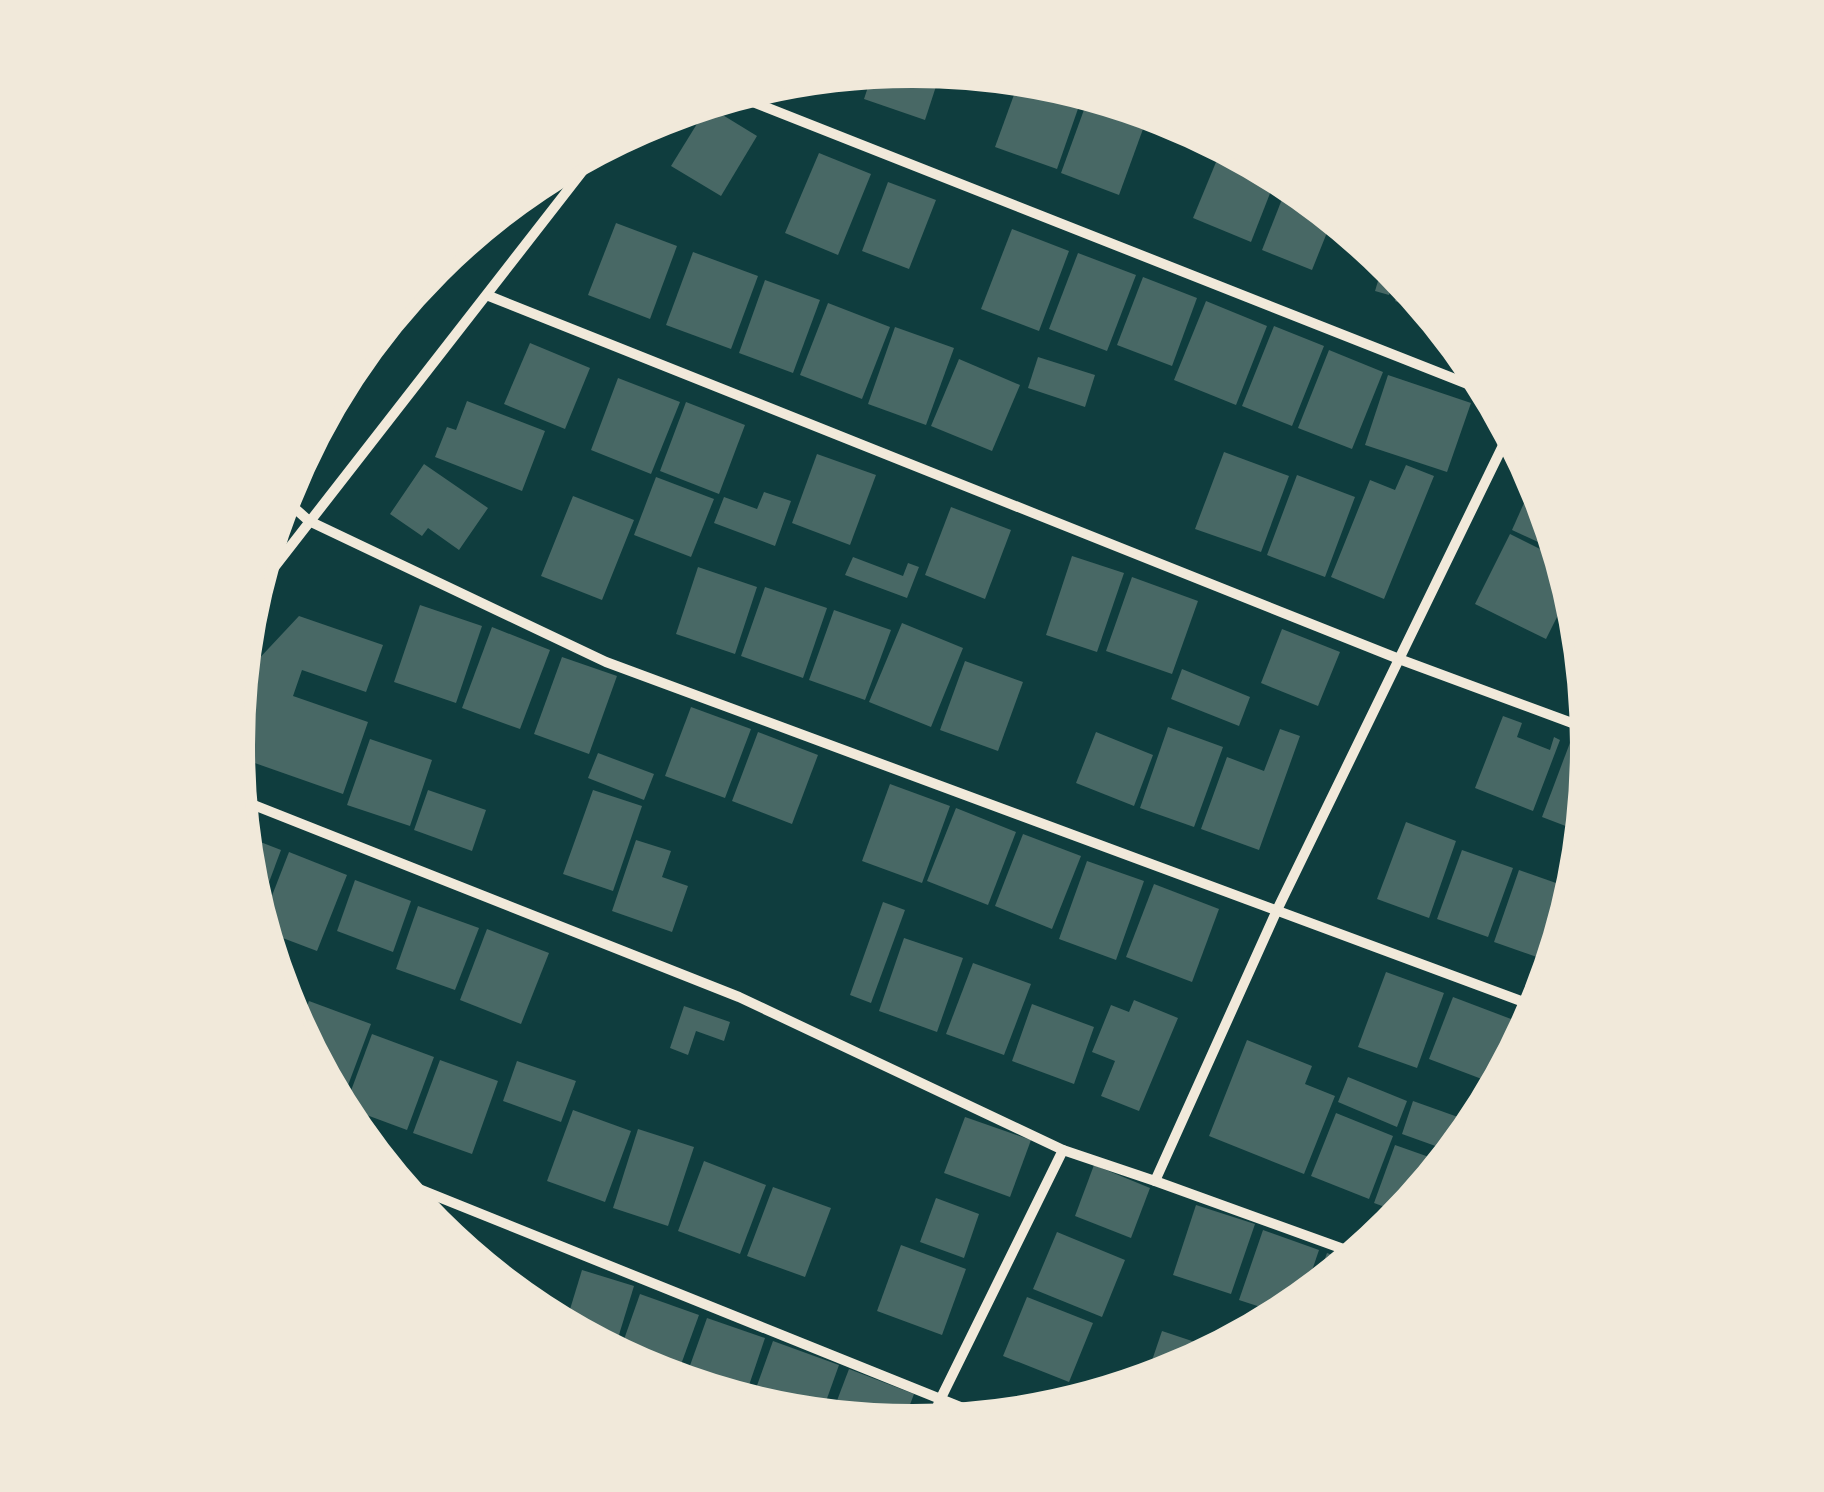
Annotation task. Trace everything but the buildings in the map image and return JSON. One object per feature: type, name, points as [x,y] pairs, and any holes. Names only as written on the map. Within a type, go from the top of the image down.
[{"type":"street","points":[[753,102],[1469,385]]},
{"type":"street","points":[[273,568],[585,169]]},
{"type":"street","points":[[489,296],[1399,659],[1575,724]]},
{"type":"street","points":[[1155,1181],[1277,910],[1503,445]]},
{"type":"street","points":[[294,507],[310,521],[606,662],[1524,1002]]},
{"type":"street","points":[[251,804],[739,998],[1063,1150],[1343,1250]]},
{"type":"street","points":[[937,1409],[1063,1150]]},
{"type":"street","points":[[419,1189],[957,1408]]}]
